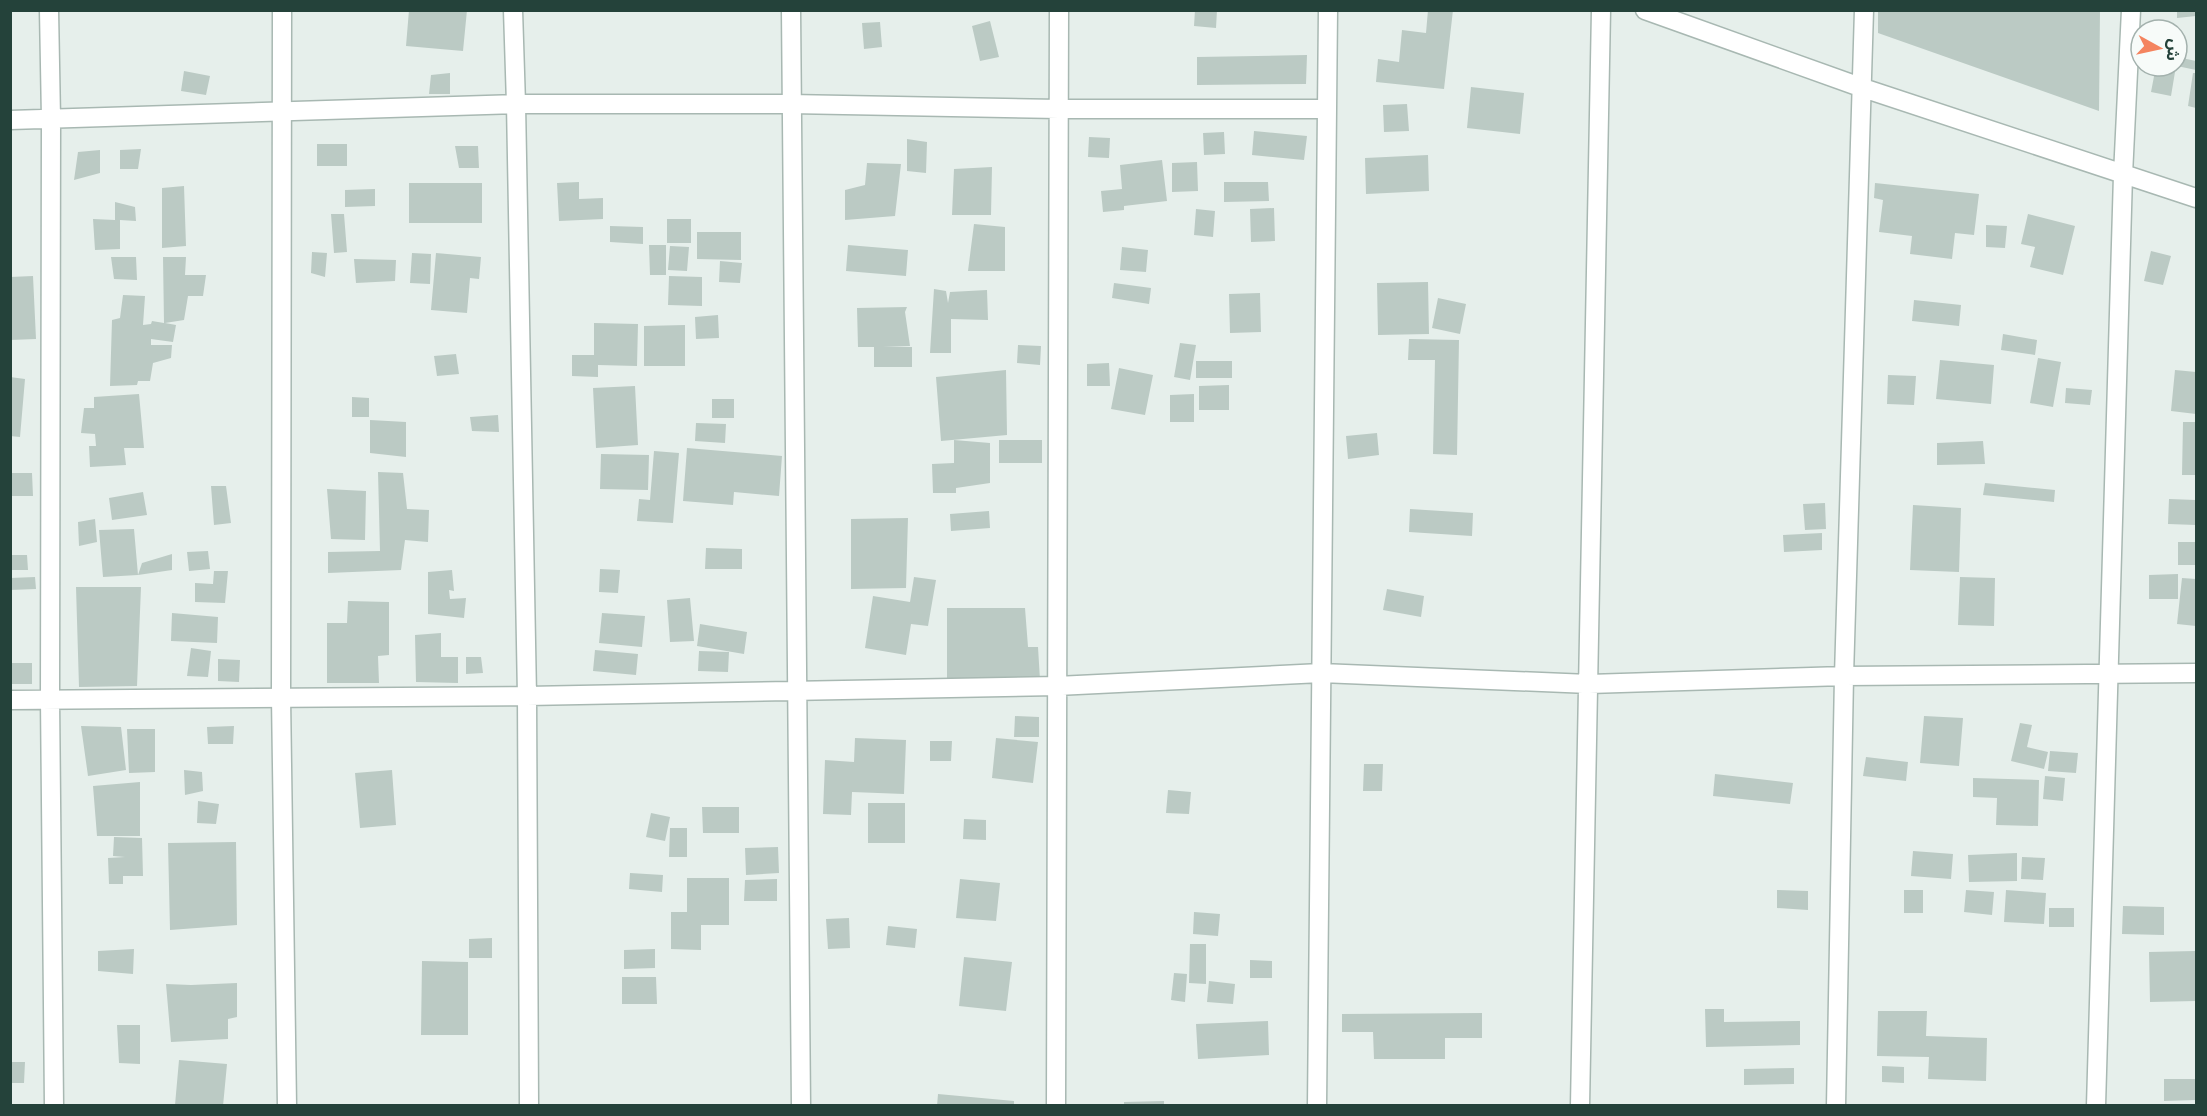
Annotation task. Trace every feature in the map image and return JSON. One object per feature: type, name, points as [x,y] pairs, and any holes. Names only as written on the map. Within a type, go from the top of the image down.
[{"type":"street","points":[[49,10],[51,119],[50,699],[54,1106]]},
{"type":"street","points":[[282,10],[281,697],[287,1106]]},
{"type":"street","points":[[513,10],[527,696],[529,1106]]},
{"type":"street","points":[[791,10],[790,104],[801,1106]]},
{"type":"street","points":[[1056,1106],[1059,10]]},
{"type":"street","points":[[1317,1106],[1328,10]]},
{"type":"street","points":[[1580,1106],[1601,10]]},
{"type":"street","points":[[1645,10],[1863,88],[2196,198]]},
{"type":"street","points":[[1836,1106],[1844,676],[1864,10]]},
{"type":"street","points":[[2097,1106],[2123,175],[2132,10]]},
{"type":"street","points":[[10,120],[516,104],[790,104],[1059,110],[1326,109]]},
{"type":"street","points":[[10,700],[527,696],[1057,686],[1321,673],[1589,684],[1844,676],[2196,673]]},
{"type":"building","points":[[409,10],[467,10],[463,51],[406,46]]},
{"type":"building","points":[[1195,10],[1217,10],[1216,28],[1194,26]]},
{"type":"building","points":[[1428,10],[1453,10],[1444,89],[1376,82],[1378,59],[1399,62],[1402,30],[1426,33]]},
{"type":"building","points":[[1878,10],[2100,10],[2099,111],[1878,33]]},
{"type":"building","points":[[2177,10],[2196,10],[2196,16],[2177,18]]},
{"type":"building","points":[[990,21],[999,57],[980,61],[972,26]]},
{"type":"building","points":[[880,22],[882,47],[864,49],[862,23]]},
{"type":"building","points":[[1307,55],[1306,84],[1197,85],[1197,57]]},
{"type":"building","points":[[2189,60],[2196,61],[2196,70],[2189,69]]},
{"type":"building","points":[[184,71],[210,76],[206,95],[181,91]]},
{"type":"building","points":[[450,73],[450,94],[429,94],[431,75]]},
{"type":"building","points":[[2193,73],[2196,73],[2196,108],[2188,106]]},
{"type":"building","points":[[2154,78],[2174,78],[2171,96],[2151,92]]},
{"type":"building","points":[[1471,87],[1524,93],[1520,134],[1467,128]]},
{"type":"building","points":[[1407,104],[1409,131],[1384,132],[1383,105]]},
{"type":"building","points":[[1254,131],[1307,136],[1304,160],[1252,155]]},
{"type":"building","points":[[1224,132],[1225,154],[1204,155],[1203,133]]},
{"type":"building","points":[[1089,137],[1110,138],[1109,158],[1088,157]]},
{"type":"building","points":[[907,139],[927,142],[926,173],[907,171]]},
{"type":"building","points":[[317,144],[347,144],[347,166],[317,166]]},
{"type":"building","points":[[455,146],[478,146],[479,168],[459,168]]},
{"type":"building","points":[[141,149],[138,169],[120,169],[120,150]]},
{"type":"building","points":[[100,150],[100,173],[74,180],[78,152]]},
{"type":"building","points":[[1428,155],[1429,191],[1366,194],[1365,158]]},
{"type":"building","points":[[1162,160],[1167,201],[1124,206],[1124,210],[1103,212],[1101,191],[1122,189],[1120,165]]},
{"type":"building","points":[[1197,162],[1198,191],[1172,192],[1172,163]]},
{"type":"building","points":[[867,163],[901,164],[895,216],[845,220],[845,190],[865,185]]},
{"type":"building","points":[[992,167],[991,215],[952,215],[954,169]]},
{"type":"building","points":[[579,182],[579,199],[603,198],[603,219],[559,221],[557,183]]},
{"type":"building","points":[[1224,182],[1268,182],[1269,201],[1224,202]]},
{"type":"building","points":[[409,183],[482,183],[482,223],[409,223]]},
{"type":"building","points":[[1875,183],[1979,194],[1974,235],[1955,233],[1952,259],[1910,254],[1912,236],[1879,232],[1883,200],[1874,198]]},
{"type":"building","points":[[184,186],[186,246],[162,248],[162,188]]},
{"type":"building","points":[[375,189],[375,206],[345,207],[345,190]]},
{"type":"building","points":[[115,202],[135,207],[136,221],[120,220],[120,249],[95,250],[93,219],[115,220]]},
{"type":"building","points":[[1274,208],[1275,241],[1251,242],[1250,209]]},
{"type":"building","points":[[1196,209],[1215,211],[1213,237],[1194,235]]},
{"type":"building","points":[[331,214],[344,214],[347,252],[334,253]]},
{"type":"building","points":[[2028,214],[2075,226],[2063,275],[2030,267],[2035,247],[2021,244]]},
{"type":"building","points":[[667,219],[691,219],[691,243],[667,243]]},
{"type":"building","points":[[974,224],[1005,227],[1005,271],[968,271]]},
{"type":"building","points":[[1986,225],[2007,226],[2005,248],[1986,247]]},
{"type":"building","points":[[610,226],[643,227],[643,244],[610,242]]},
{"type":"building","points":[[697,232],[741,232],[741,260],[697,259]]},
{"type":"building","points":[[649,245],[666,245],[666,275],[650,275]]},
{"type":"building","points":[[848,245],[908,250],[906,276],[846,271]]},
{"type":"building","points":[[670,246],[689,247],[687,271],[668,270]]},
{"type":"building","points":[[1122,247],[1148,250],[1146,272],[1120,270]]},
{"type":"building","points":[[2151,251],[2171,256],[2163,285],[2144,281]]},
{"type":"building","points":[[312,252],[327,253],[325,277],[311,273]]},
{"type":"building","points":[[412,253],[431,254],[430,284],[410,283]]},
{"type":"building","points":[[436,253],[481,257],[479,279],[470,278],[467,313],[431,310]]},
{"type":"building","points":[[111,257],[136,257],[137,280],[114,279]]},
{"type":"building","points":[[163,257],[186,257],[185,275],[206,275],[203,296],[188,296],[184,320],[165,323],[176,325],[173,342],[151,339],[151,345],[172,345],[171,358],[153,363],[150,381],[138,381],[137,385],[110,386],[112,320],[120,318],[123,295],[145,296],[143,325],[151,324],[152,321],[164,323]]},
{"type":"building","points":[[354,259],[396,260],[395,281],[356,283]]},
{"type":"building","points":[[720,261],[742,263],[740,283],[719,282]]},
{"type":"building","points":[[33,276],[36,339],[10,340],[10,277]]},
{"type":"building","points":[[669,276],[702,277],[702,306],[668,305]]},
{"type":"building","points":[[1428,282],[1429,334],[1378,335],[1377,283]]},
{"type":"building","points":[[1114,283],[1151,288],[1149,304],[1112,298]]},
{"type":"building","points":[[934,289],[946,291],[948,303],[950,292],[987,290],[988,320],[951,319],[951,353],[930,353]]},
{"type":"building","points":[[1260,293],[1261,332],[1230,333],[1229,294]]},
{"type":"building","points":[[1438,298],[1466,304],[1460,334],[1432,328]]},
{"type":"building","points":[[1914,300],[1961,305],[1959,326],[1912,321]]},
{"type":"building","points":[[907,307],[905,312],[910,346],[883,347],[912,347],[912,367],[874,367],[874,347],[858,347],[857,308]]},
{"type":"building","points":[[718,315],[719,338],[696,339],[695,317]]},
{"type":"building","points":[[594,323],[638,324],[637,366],[598,365],[598,377],[572,376],[572,355],[594,355]]},
{"type":"building","points":[[685,325],[685,366],[644,366],[644,326]]},
{"type":"building","points":[[2003,334],[2037,340],[2035,355],[2001,350]]},
{"type":"building","points":[[1409,339],[1459,340],[1457,455],[1433,454],[1435,360],[1408,360]]},
{"type":"building","points":[[1180,343],[1196,345],[1190,380],[1174,377]]},
{"type":"building","points":[[1018,345],[1041,346],[1040,365],[1017,363]]},
{"type":"building","points":[[456,354],[459,374],[437,376],[434,356]]},
{"type":"building","points":[[2038,358],[2061,362],[2053,407],[2030,403]]},
{"type":"building","points":[[1940,360],[1994,365],[1991,404],[1936,399]]},
{"type":"building","points":[[1196,361],[1232,361],[1232,378],[1196,378]]},
{"type":"building","points":[[1109,363],[1110,386],[1087,386],[1087,364]]},
{"type":"building","points":[[1119,368],[1153,375],[1145,415],[1111,409]]},
{"type":"building","points":[[1006,370],[1007,435],[941,441],[936,377]]},
{"type":"building","points":[[2175,370],[2196,372],[2196,414],[2171,411]]},
{"type":"building","points":[[1888,375],[1916,376],[1914,405],[1887,404]]},
{"type":"building","points":[[10,377],[25,379],[20,437],[10,436]]},
{"type":"building","points":[[1229,385],[1229,410],[1199,410],[1199,386]]},
{"type":"building","points":[[635,386],[638,445],[596,448],[593,388]]},
{"type":"building","points":[[2066,388],[2092,390],[2090,405],[2065,403]]},
{"type":"building","points":[[139,394],[144,448],[124,448],[126,465],[90,467],[89,446],[96,446],[95,434],[81,433],[84,408],[94,408],[94,397]]},
{"type":"building","points":[[1194,394],[1194,422],[1170,422],[1170,395]]},
{"type":"building","points":[[352,397],[369,398],[369,417],[352,417]]},
{"type":"building","points":[[712,399],[734,399],[734,418],[712,418]]},
{"type":"building","points":[[498,415],[499,432],[472,431],[470,417]]},
{"type":"building","points":[[370,420],[406,422],[406,457],[370,453]]},
{"type":"building","points":[[2183,422],[2196,422],[2196,475],[2182,475]]},
{"type":"building","points":[[696,423],[726,424],[725,443],[695,441]]},
{"type":"building","points":[[1377,433],[1379,455],[1348,459],[1346,436]]},
{"type":"building","points":[[954,440],[990,443],[990,483],[956,488],[956,493],[933,493],[932,464],[954,463]]},
{"type":"building","points":[[999,440],[1042,440],[1042,463],[999,463]]},
{"type":"building","points":[[1983,441],[1985,464],[1937,465],[1937,443]]},
{"type":"building","points":[[687,448],[782,456],[779,496],[734,492],[733,505],[683,501]]},
{"type":"building","points":[[654,451],[679,453],[673,523],[637,521],[639,499],[650,500]]},
{"type":"building","points":[[601,454],[649,455],[648,490],[600,489]]},
{"type":"building","points":[[378,472],[403,473],[407,509],[429,510],[428,542],[405,540],[401,570],[328,573],[328,552],[380,551]]},
{"type":"building","points":[[10,473],[32,473],[33,496],[10,496]]},
{"type":"building","points":[[1985,483],[2055,490],[2054,502],[1983,495]]},
{"type":"building","points":[[211,486],[226,486],[231,523],[214,525]]},
{"type":"building","points":[[327,489],[366,491],[365,540],[331,539]]},
{"type":"building","points":[[143,492],[147,515],[112,520],[109,498]]},
{"type":"building","points":[[2169,499],[2196,500],[2196,525],[2168,524]]},
{"type":"building","points":[[1825,503],[1826,529],[1805,530],[1803,504]]},
{"type":"building","points":[[1913,505],[1961,508],[1959,572],[1910,570]]},
{"type":"building","points":[[1410,509],[1473,513],[1472,536],[1409,532]]},
{"type":"building","points":[[989,511],[990,528],[951,531],[950,514]]},
{"type":"building","points":[[908,518],[906,588],[851,589],[851,519]]},
{"type":"building","points":[[95,519],[97,542],[79,546],[78,522]]},
{"type":"building","points":[[134,529],[138,575],[103,577],[99,530]]},
{"type":"building","points":[[1822,533],[1822,550],[1784,552],[1783,535]]},
{"type":"building","points":[[2178,542],[2196,542],[2196,565],[2178,565]]},
{"type":"building","points":[[706,548],[742,549],[742,569],[705,569]]},
{"type":"building","points":[[208,551],[210,569],[189,571],[187,552]]},
{"type":"building","points":[[172,554],[172,570],[138,575],[142,563]]},
{"type":"building","points":[[10,555],[27,555],[28,570],[10,570]]},
{"type":"building","points":[[600,569],[620,570],[618,593],[599,592]]},
{"type":"building","points":[[452,570],[454,591],[449,590],[450,599],[466,598],[464,618],[428,614],[428,572]]},
{"type":"building","points":[[214,571],[228,571],[225,603],[195,602],[195,583],[213,584]]},
{"type":"building","points":[[2178,574],[2178,599],[2149,599],[2149,575]]},
{"type":"building","points":[[35,577],[36,589],[10,590],[10,578]]},
{"type":"building","points":[[914,577],[936,580],[928,626],[911,624],[906,655],[865,648],[873,596],[910,602]]},
{"type":"building","points":[[1960,577],[1995,578],[1994,626],[1958,625]]},
{"type":"building","points":[[2182,578],[2196,579],[2196,626],[2177,624]]},
{"type":"building","points":[[76,587],[141,587],[137,686],[79,687]]},
{"type":"building","points":[[1387,589],[1424,596],[1421,617],[1383,610]]},
{"type":"building","points":[[690,598],[694,641],[670,642],[667,600]]},
{"type":"building","points":[[348,601],[389,602],[389,655],[378,656],[379,683],[327,683],[327,623],[347,623]]},
{"type":"building","points":[[947,608],[1025,608],[1028,647],[1038,647],[1040,680],[947,682]]},
{"type":"building","points":[[172,613],[218,617],[217,643],[171,641]]},
{"type":"building","points":[[602,613],[645,616],[642,647],[599,643]]},
{"type":"building","points":[[700,624],[747,632],[744,654],[697,646]]},
{"type":"building","points":[[441,633],[441,657],[458,657],[458,683],[416,682],[415,635]]},
{"type":"building","points":[[191,648],[211,651],[208,677],[187,676]]},
{"type":"building","points":[[595,650],[638,654],[636,675],[593,671]]},
{"type":"building","points":[[699,651],[729,652],[728,672],[698,671]]},
{"type":"building","points":[[466,657],[481,657],[483,673],[466,674]]},
{"type":"building","points":[[218,659],[240,660],[239,682],[218,681]]},
{"type":"building","points":[[10,663],[32,663],[32,684],[10,684]]},
{"type":"building","points":[[1015,716],[1039,717],[1039,737],[1014,737]]},
{"type":"building","points":[[1924,716],[1963,718],[1959,766],[1920,763]]},
{"type":"building","points":[[2020,723],[2032,725],[2027,747],[2048,752],[2044,769],[2011,761]]},
{"type":"building","points":[[81,726],[121,727],[126,770],[88,776]]},
{"type":"building","points":[[234,726],[233,744],[208,744],[207,727]]},
{"type":"building","points":[[127,729],[155,729],[155,772],[129,773]]},
{"type":"building","points":[[855,738],[906,740],[904,794],[852,792],[851,815],[823,814],[825,760],[854,762]]},
{"type":"building","points":[[996,738],[1038,742],[1033,783],[992,778]]},
{"type":"building","points":[[930,741],[952,741],[951,761],[930,761]]},
{"type":"building","points":[[2050,751],[2078,753],[2076,773],[2048,771]]},
{"type":"building","points":[[1866,757],[1908,762],[1906,781],[1863,776]]},
{"type":"building","points":[[1364,764],[1383,764],[1382,791],[1363,791]]},
{"type":"building","points":[[184,770],[202,772],[203,791],[185,795]]},
{"type":"building","points":[[392,770],[396,825],[360,828],[355,773]]},
{"type":"building","points":[[1715,774],[1793,783],[1790,804],[1713,796]]},
{"type":"building","points":[[2045,776],[2065,778],[2063,801],[2043,799]]},
{"type":"building","points":[[1973,778],[2039,780],[2038,826],[1996,825],[1997,798],[1973,797]]},
{"type":"building","points":[[140,782],[140,836],[97,836],[93,786]]},
{"type":"building","points":[[1168,790],[1191,792],[1189,814],[1166,813]]},
{"type":"building","points":[[198,801],[219,804],[216,824],[197,823]]},
{"type":"building","points":[[868,803],[905,803],[905,843],[868,843]]},
{"type":"building","points":[[702,807],[739,807],[739,833],[703,833]]},
{"type":"building","points":[[651,813],[670,817],[665,841],[646,837]]},
{"type":"building","points":[[964,819],[986,820],[986,840],[963,839]]},
{"type":"building","points":[[670,828],[687,828],[687,857],[669,857]]},
{"type":"building","points":[[114,837],[142,838],[143,876],[123,876],[123,884],[109,884],[108,858],[125,857],[113,856]]},
{"type":"building","points":[[236,842],[237,925],[170,930],[168,843]]},
{"type":"building","points":[[778,847],[779,873],[746,875],[745,848]]},
{"type":"building","points":[[1913,851],[1953,854],[1951,879],[1911,876]]},
{"type":"building","points":[[2017,853],[2017,881],[1969,882],[1968,855]]},
{"type":"building","points":[[2022,857],[2045,858],[2043,880],[2021,879]]},
{"type":"building","points":[[630,873],[663,875],[662,892],[629,889]]},
{"type":"building","points":[[687,878],[729,878],[729,925],[701,925],[701,950],[671,949],[671,912],[687,912]]},
{"type":"building","points":[[777,879],[777,901],[744,901],[745,880]]},
{"type":"building","points":[[960,879],[1000,883],[996,921],[956,918]]},
{"type":"building","points":[[1777,890],[1808,891],[1808,910],[1777,908]]},
{"type":"building","points":[[1904,890],[1923,890],[1923,913],[1904,913]]},
{"type":"building","points":[[1966,890],[1994,892],[1992,915],[1964,912]]},
{"type":"building","points":[[2006,890],[2046,893],[2044,924],[2004,922]]},
{"type":"building","points":[[2123,906],[2164,907],[2164,935],[2122,934]]},
{"type":"building","points":[[2049,908],[2074,908],[2074,927],[2049,927]]},
{"type":"building","points":[[1194,912],[1220,914],[1218,936],[1193,934]]},
{"type":"building","points":[[849,918],[850,948],[828,949],[826,919]]},
{"type":"building","points":[[888,926],[917,929],[915,948],[886,945]]},
{"type":"building","points":[[492,938],[492,958],[469,958],[469,939]]},
{"type":"building","points":[[1190,944],[1206,944],[1206,984],[1189,983]]},
{"type":"building","points":[[134,949],[133,974],[98,971],[98,951]]},
{"type":"building","points":[[655,949],[655,968],[624,969],[624,950]]},
{"type":"building","points":[[2195,951],[2196,1001],[2150,1002],[2149,952]]},
{"type":"building","points":[[964,957],[1012,962],[1006,1011],[959,1006]]},
{"type":"building","points":[[1250,960],[1272,961],[1272,978],[1250,978]]},
{"type":"building","points":[[422,961],[468,962],[468,1035],[421,1035]]},
{"type":"building","points":[[1174,973],[1187,974],[1185,1002],[1171,1000]]},
{"type":"building","points":[[622,977],[656,977],[657,1004],[622,1004]]},
{"type":"building","points":[[1209,981],[1235,984],[1233,1004],[1207,1002]]},
{"type":"building","points":[[237,983],[237,1017],[228,1019],[228,1039],[171,1042],[166,984]]},
{"type":"building","points":[[1705,1009],[1724,1009],[1724,1022],[1800,1021],[1800,1045],[1706,1047]]},
{"type":"building","points":[[1878,1011],[1927,1011],[1926,1036],[1987,1038],[1986,1081],[1928,1079],[1929,1057],[1877,1056]]},
{"type":"building","points":[[1482,1013],[1482,1038],[1445,1038],[1445,1059],[1374,1059],[1373,1032],[1342,1032],[1342,1014]]},
{"type":"building","points":[[1268,1021],[1269,1055],[1198,1059],[1196,1024]]},
{"type":"building","points":[[117,1025],[140,1025],[140,1064],[119,1063]]},
{"type":"building","points":[[179,1060],[227,1064],[223,1106],[175,1105]]},
{"type":"building","points":[[10,1062],[25,1062],[24,1083],[10,1083]]},
{"type":"building","points":[[1882,1066],[1904,1067],[1904,1083],[1882,1082]]},
{"type":"building","points":[[1794,1068],[1794,1084],[1744,1085],[1744,1069]]},
{"type":"building","points":[[2164,1079],[2196,1079],[2196,1100],[2164,1101]]},
{"type":"building","points":[[938,1094],[1014,1101],[1014,1106],[937,1106]]},
{"type":"building","points":[[1164,1101],[1164,1106],[1124,1106],[1124,1102]]}]
